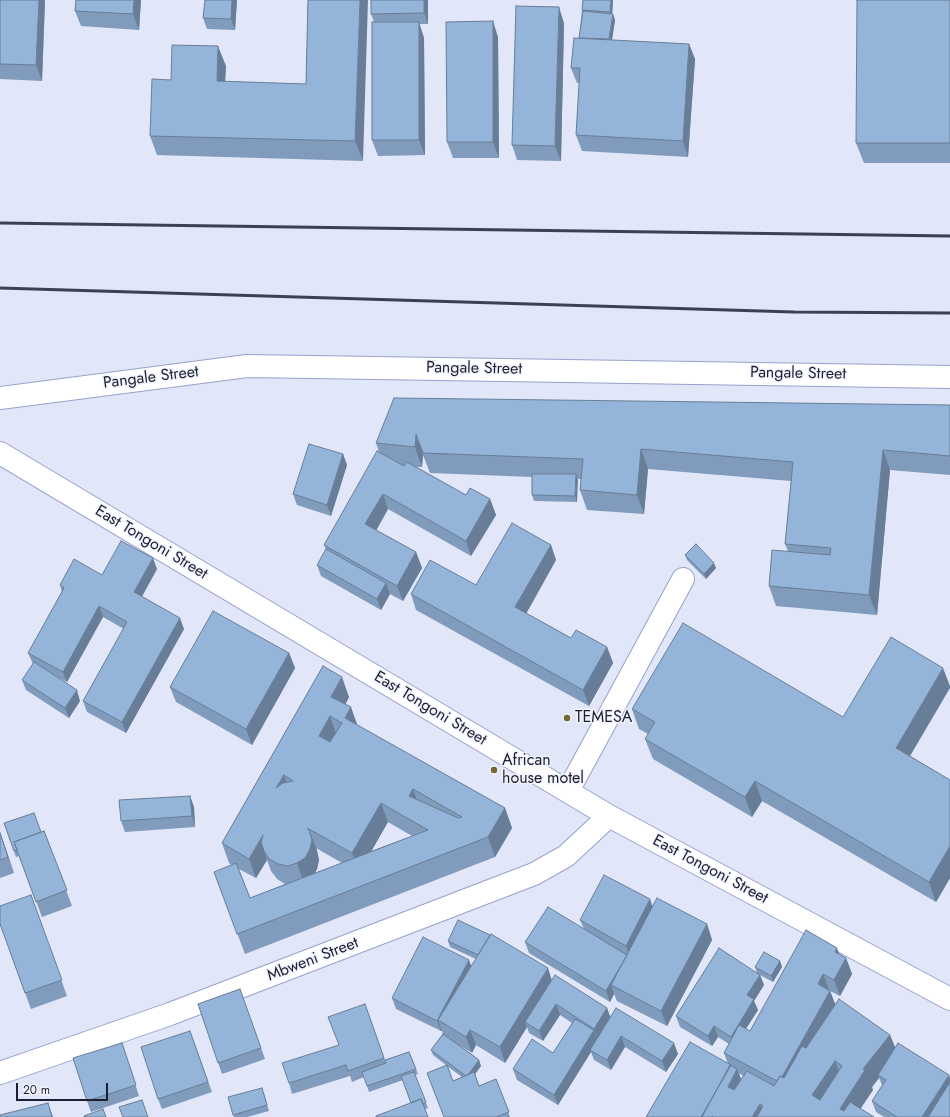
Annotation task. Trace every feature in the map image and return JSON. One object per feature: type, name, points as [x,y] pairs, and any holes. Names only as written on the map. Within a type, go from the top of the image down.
[{"type":"street","name":"Pangale Street","points":[[0,398],[247,366],[950,377]]},
{"type":"street","name":"East Tongoni Street","points":[[0,453],[609,816],[950,999]]},
{"type":"street","points":[[568,791],[683,579]]},
{"type":"street","name":"Mbweni Street","points":[[0,1073],[170,1014],[534,874],[566,856],[609,816]]},
{"type":"building","points":[[0,0],[39,0],[36,65],[0,64]]},
{"type":"building","points":[[76,0],[134,0],[133,14],[75,11]]},
{"type":"building","points":[[205,0],[232,0],[231,19],[203,18]]},
{"type":"building","points":[[308,0],[360,0],[355,141],[150,136],[152,79],[171,80],[172,45],[218,46],[217,81],[306,84]]},
{"type":"building","points":[[371,0],[424,0],[424,13],[371,14]]},
{"type":"building","points":[[583,0],[611,0],[610,12],[582,10]]},
{"type":"building","points":[[857,0],[950,0],[950,143],[856,143]]},
{"type":"building","points":[[516,6],[559,7],[555,146],[512,145]]},
{"type":"building","points":[[583,11],[613,14],[609,39],[579,38]]},
{"type":"building","points":[[493,21],[493,142],[447,142],[446,22]]},
{"type":"building","points":[[372,22],[419,22],[419,140],[372,140]]},
{"type":"building","points":[[574,38],[689,44],[683,141],[576,135],[580,68],[571,68]]},
{"type":"building","points":[[394,398],[950,405],[950,456],[883,450],[869,595],[769,586],[772,550],[830,555],[831,548],[785,544],[793,462],[641,449],[637,495],[580,490],[583,459],[423,453],[416,434],[415,447],[376,443]]},
{"type":"building","points":[[309,444],[343,454],[327,505],[293,494]]},
{"type":"building","points":[[377,451],[404,466],[407,462],[466,495],[470,488],[490,499],[466,541],[383,494],[365,524],[416,552],[397,586],[324,545]]},
{"type":"building","points":[[532,474],[576,474],[575,496],[532,495]]},
{"type":"building","points":[[512,523],[551,545],[515,607],[571,638],[576,630],[607,647],[583,690],[411,594],[430,560],[476,585]]},
{"type":"building","points":[[121,541],[153,558],[134,592],[180,618],[122,722],[83,701],[127,622],[99,606],[63,672],[28,653],[64,588],[60,585],[74,559],[102,575]]},
{"type":"building","points":[[696,544],[714,563],[704,574],[685,555]]},
{"type":"building","points":[[326,549],[386,583],[377,599],[317,565]]},
{"type":"building","points":[[213,611],[289,653],[246,729],[170,687]]},
{"type":"building","points":[[683,623],[843,717],[891,637],[943,668],[896,748],[950,780],[950,846],[929,882],[755,781],[745,797],[645,739],[655,722],[632,709]]},
{"type":"building","points":[[34,662],[77,690],[65,708],[22,680]]},
{"type":"building","points":[[323,666],[342,677],[331,697],[351,707],[345,718],[505,808],[488,837],[237,934],[214,872],[236,863],[250,898],[428,830],[381,803],[352,853],[307,828],[312,840],[310,849],[305,858],[288,866],[278,864],[269,859],[261,842],[263,835],[249,859],[222,843]],"holes":[[[330,716],[342,723],[330,742],[319,736]],[[284,775],[293,781],[283,783],[276,788]],[[413,789],[462,817],[458,818],[409,796]]]},
{"type":"building","points":[[190,796],[192,816],[121,821],[119,800]]},
{"type":"building","points":[[34,813],[41,832],[14,842],[17,850],[14,851],[4,823]]},
{"type":"building","points":[[44,831],[67,890],[36,902],[14,842]]},
{"type":"building","points":[[0,833],[8,857],[0,860]]},
{"type":"building","points":[[604,875],[650,899],[626,946],[580,920]]},
{"type":"building","points":[[31,895],[62,980],[25,993],[0,924],[0,906]]},
{"type":"building","points":[[657,898],[707,924],[661,1011],[611,985]]},
{"type":"building","points":[[548,907],[627,955],[606,991],[525,942]]},
{"type":"building","points":[[458,920],[490,935],[478,955],[448,941]]},
{"type":"building","points":[[806,930],[837,948],[835,952],[846,958],[834,980],[823,974],[818,984],[830,991],[782,1077],[780,1076],[777,1081],[724,1053],[739,1025],[750,1031]]},
{"type":"building","points":[[491,934],[548,968],[500,1047],[470,1030],[466,1037],[438,1020]]},
{"type":"building","points":[[423,937],[469,960],[437,1021],[392,998]]},
{"type":"building","points":[[719,948],[760,975],[747,995],[754,999],[731,1037],[714,1026],[708,1036],[676,1016]]},
{"type":"building","points":[[764,952],[780,961],[771,976],[755,967]]},
{"type":"building","points":[[555,975],[607,1008],[594,1029],[556,1004],[539,1031],[525,1022]]},
{"type":"building","points":[[240,989],[261,1048],[218,1063],[198,1004]]},
{"type":"building","points":[[839,999],[890,1035],[863,1069],[865,1070],[840,1109],[844,1111],[850,1102],[874,1117],[757,1117],[763,1106],[760,1104],[752,1117],[702,1117],[730,1065],[737,1069],[728,1087],[734,1090],[747,1071],[774,1086],[780,1076],[784,1078],[802,1046],[806,1048]],"holes":[[[835,1061],[842,1066],[820,1100],[812,1095]]]},
{"type":"building","points":[[365,1004],[384,1058],[348,1071],[346,1065],[289,1083],[282,1063],[339,1045],[328,1017]]},
{"type":"building","points":[[616,1008],[674,1043],[662,1061],[621,1036],[607,1060],[590,1050]]},
{"type":"building","points":[[575,1019],[594,1030],[554,1095],[513,1069],[532,1039],[553,1053]]},
{"type":"building","points":[[190,1031],[208,1082],[158,1099],[141,1047]]},
{"type":"building","points":[[443,1034],[479,1060],[468,1075],[466,1076],[431,1050]]},
{"type":"building","points":[[690,1042],[731,1065],[701,1117],[646,1117]]},
{"type":"building","points":[[122,1043],[136,1085],[87,1101],[73,1058]]},
{"type":"building","points":[[898,1043],[949,1075],[922,1117],[897,1117],[872,1101],[886,1080],[878,1075]]},
{"type":"building","points":[[409,1052],[416,1069],[367,1086],[362,1072],[386,1063],[385,1060]]},
{"type":"building","points":[[447,1065],[453,1081],[474,1072],[479,1086],[496,1079],[509,1112],[496,1117],[444,1117],[427,1073]]},
{"type":"building","points":[[414,1072],[426,1102],[423,1104],[421,1099],[411,1103],[401,1076]]},
{"type":"building","points":[[950,1082],[950,1117],[928,1117]]},
{"type":"building","points":[[262,1088],[267,1105],[233,1115],[228,1097]]},
{"type":"building","points":[[421,1099],[428,1117],[376,1117],[376,1116]]},
{"type":"building","points":[[142,1100],[148,1117],[123,1117],[119,1107]]},
{"type":"building","points":[[48,1103],[52,1117],[0,1117],[0,1115]]},
{"type":"building","points":[[103,1109],[106,1117],[84,1117],[84,1116]]},
{"type":"railway","points":[[0,223],[950,236]]},
{"type":"railway","points":[[0,288],[794,312],[950,313]]},
{"type":"place","name":"TEMESA","points":[[567,718]]},
{"type":"place","name":"African house motel","points":[[494,770]]}]
